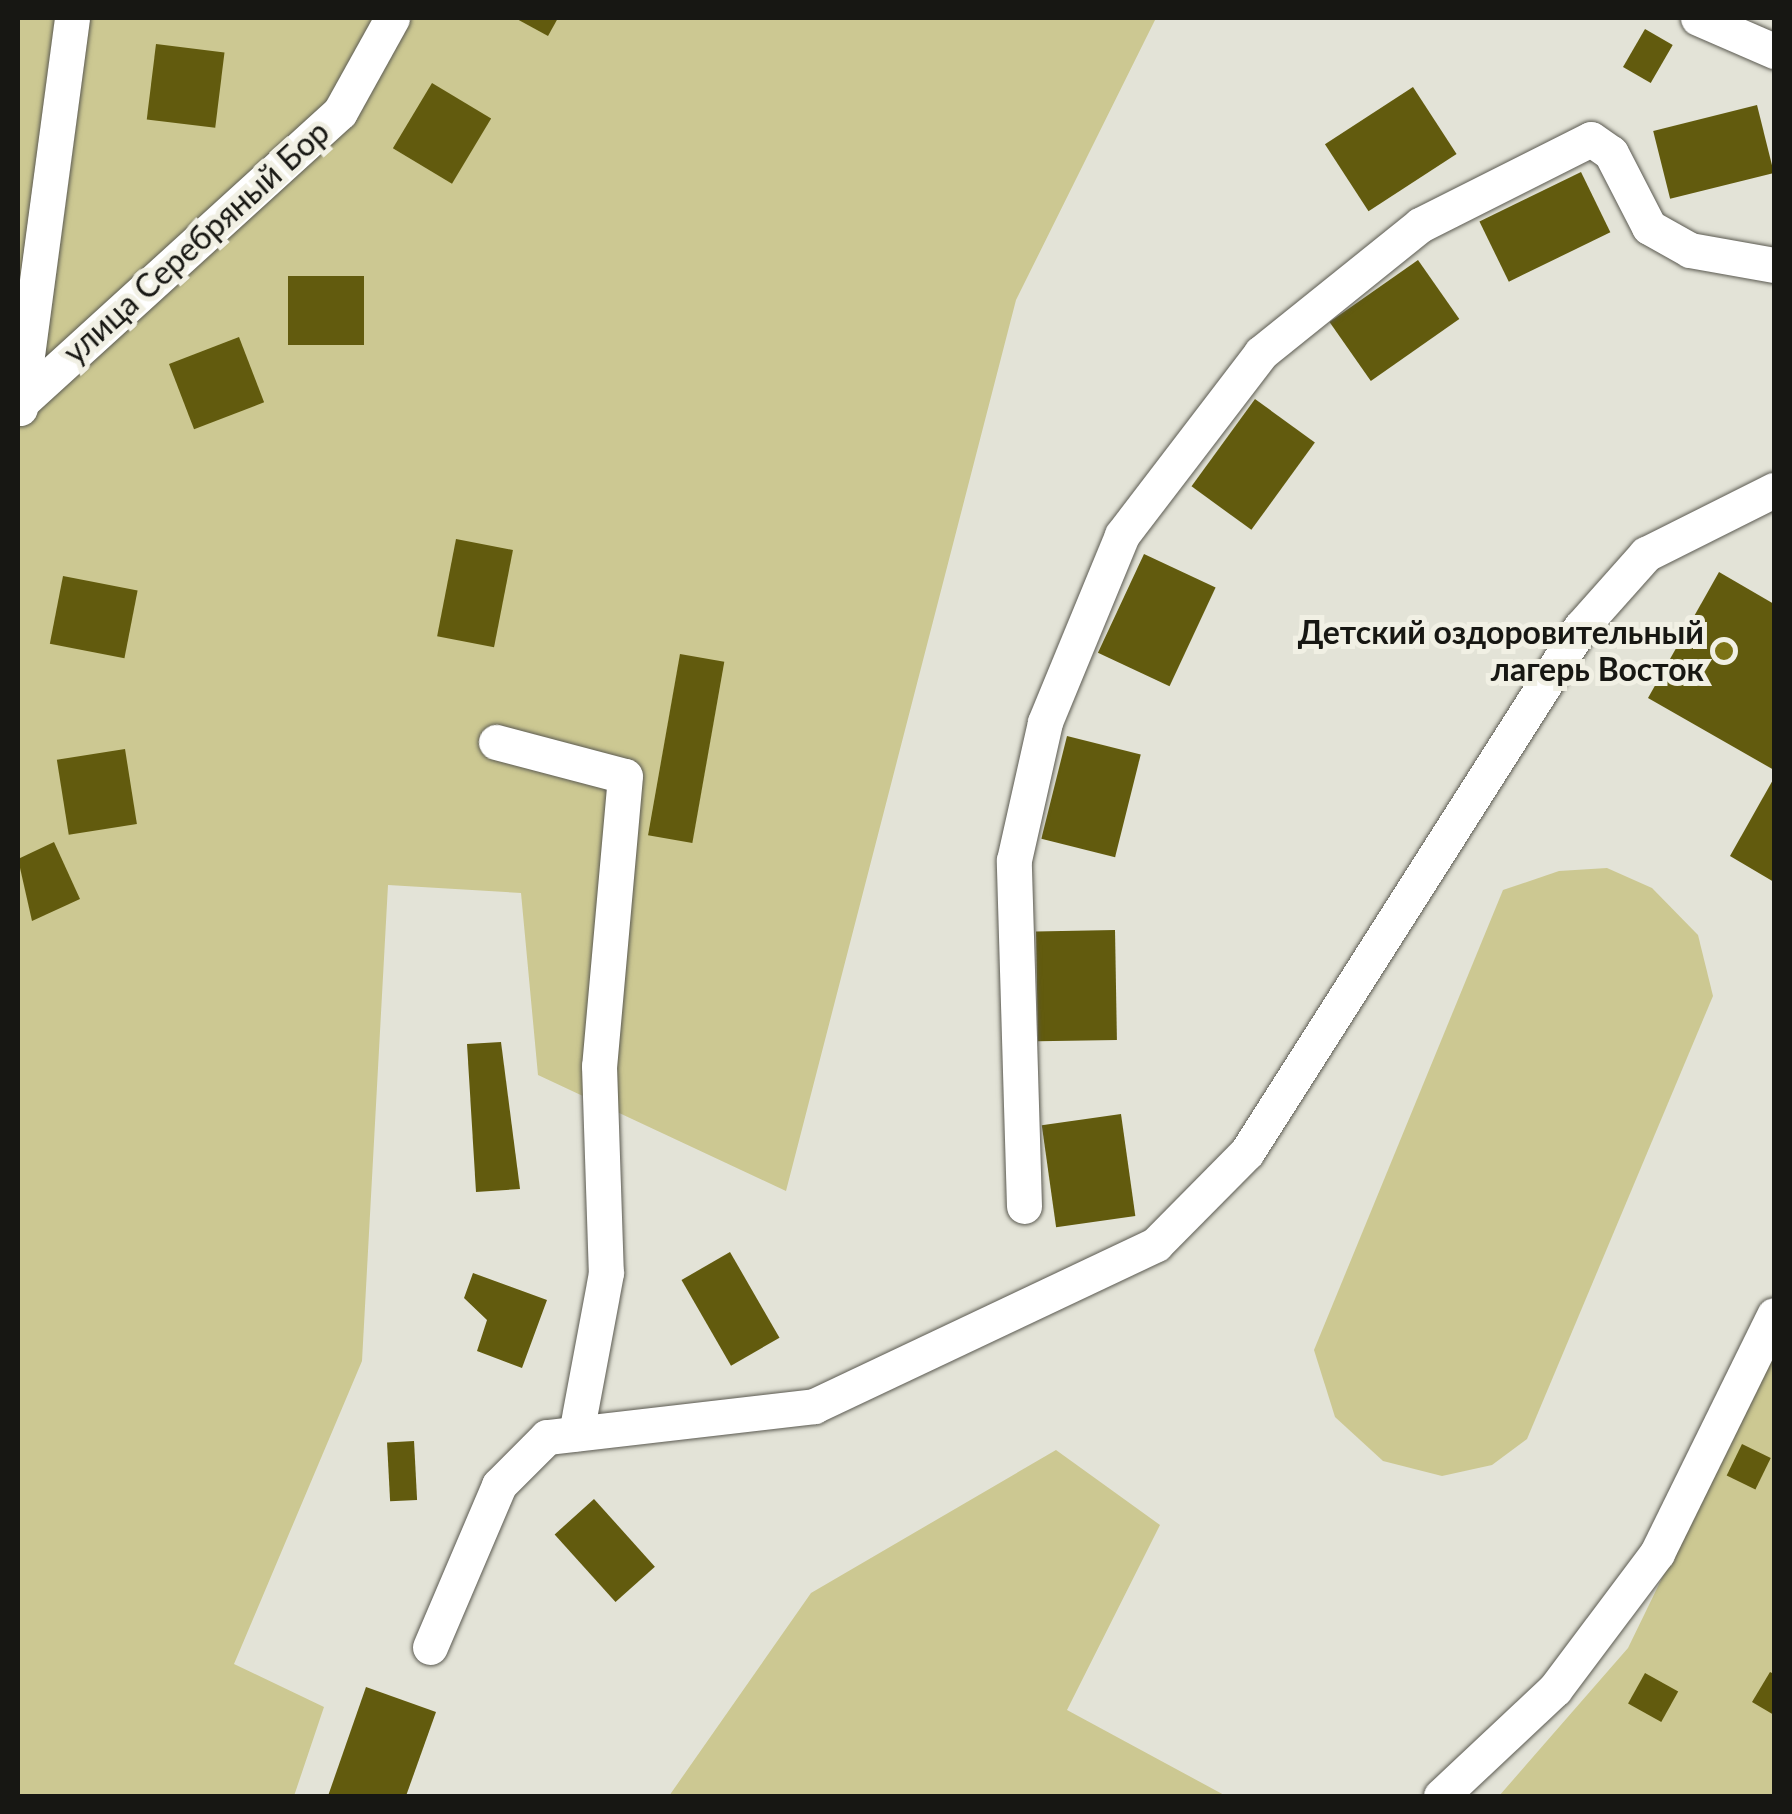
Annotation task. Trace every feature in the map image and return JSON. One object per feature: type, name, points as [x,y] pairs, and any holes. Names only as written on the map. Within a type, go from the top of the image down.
[{"type":"street","points":[[19,409],[72,18]]},
{"type":"street","name":"улица Серебряный Бор","points":[[19,409],[340,112],[392,18]]},
{"type":"street","points":[[1706,19],[1774,52]]},
{"type":"street","points":[[1024,1206],[1014,860],[1045,722],[1122,535],[1261,354],[1420,225],[1591,139],[1611,153],[1649,227],[1690,250],[1774,265]]},
{"type":"street","points":[[430,1647],[499,1485],[547,1438],[814,1406],[1156,1244],[1247,1152],[1581,627],[1646,554],[1774,490]]},
{"type":"street","points":[[496,742],[625,776],[599,1066],[606,1273],[576,1433]]},
{"type":"street","points":[[1441,1796],[1555,1689],[1657,1554],[1774,1316]]},
{"type":"shaded area","points":[[18,18],[1156,18],[1016,300],[786,1191],[538,1075],[521,893],[388,885],[362,1361],[234,1664],[324,1707],[294,1796],[18,1796]]},
{"type":"shaded area","points":[[1607,868],[1652,888],[1698,935],[1713,996],[1527,1439],[1492,1465],[1442,1476],[1383,1461],[1335,1417],[1314,1350],[1503,890],[1559,871]]},
{"type":"shaded area","points":[[1774,1348],[1774,1796],[1499,1796],[1628,1648]]},
{"type":"shaded area","points":[[1056,1450],[1160,1525],[1067,1710],[1226,1796],[669,1796],[811,1593]]},
{"type":"building","points":[[515,18],[558,18],[548,36]]},
{"type":"building","points":[[1645,29],[1673,45],[1651,83],[1623,67]]},
{"type":"building","points":[[156,44],[224,52],[215,128],[147,119]]},
{"type":"building","points":[[432,83],[491,119],[452,184],[393,148]]},
{"type":"building","points":[[1413,87],[1457,154],[1369,211],[1325,144]]},
{"type":"building","points":[[1757,105],[1774,173],[1670,199],[1653,131]]},
{"type":"building","points":[[1581,172],[1610,232],[1509,282],[1479,222]]},
{"type":"building","points":[[1418,260],[1459,319],[1371,381],[1330,322]]},
{"type":"building","points":[[288,276],[364,276],[364,345],[288,345]]},
{"type":"building","points":[[239,337],[264,402],[194,429],[169,364]]},
{"type":"building","points":[[1255,399],[1315,442],[1251,530],[1192,486]]},
{"type":"building","points":[[456,539],[513,550],[494,647],[437,636]]},
{"type":"building","points":[[1144,554],[1216,587],[1170,686],[1098,653]]},
{"type":"building","name":"Детский оздоровительный лагерь Восток","points":[[1719,572],[1774,604],[1774,770],[1648,698]]},
{"type":"building","points":[[63,576],[138,591],[124,658],[50,644]]},
{"type":"building","points":[[680,654],[724,662],[692,843],[648,835]]},
{"type":"building","points":[[1067,736],[1141,754],[1115,857],[1041,839]]},
{"type":"building","points":[[125,749],[137,824],[69,835],[57,760]]},
{"type":"building","points":[[1774,778],[1774,882],[1730,856]]},
{"type":"building","points":[[54,842],[80,899],[32,921],[18,859]]},
{"type":"building","points":[[1115,930],[1117,1040],[1038,1041],[1036,931]]},
{"type":"building","points":[[501,1042],[520,1189],[476,1192],[467,1044]]},
{"type":"building","points":[[1121,1114],[1135,1216],[1056,1227],[1042,1125]]},
{"type":"building","points":[[730,1252],[780,1338],[731,1366],[682,1280]]},
{"type":"building","points":[[473,1273],[547,1300],[522,1368],[477,1351],[487,1320],[464,1298]]},
{"type":"building","points":[[414,1441],[417,1500],[390,1501],[387,1442]]},
{"type":"building","points":[[1742,1444],[1771,1458],[1755,1489],[1727,1475]]},
{"type":"building","points":[[594,1499],[655,1567],[616,1602],[555,1534]]},
{"type":"building","points":[[1770,1672],[1774,1674],[1774,1715],[1752,1702]]},
{"type":"building","points":[[1645,1673],[1678,1691],[1661,1722],[1628,1704]]},
{"type":"building","points":[[366,1687],[436,1712],[406,1796],[328,1796]]},
{"type":"place","name":"Детский оздоровительный лагерь Восток","points":[[1724,651]]}]
